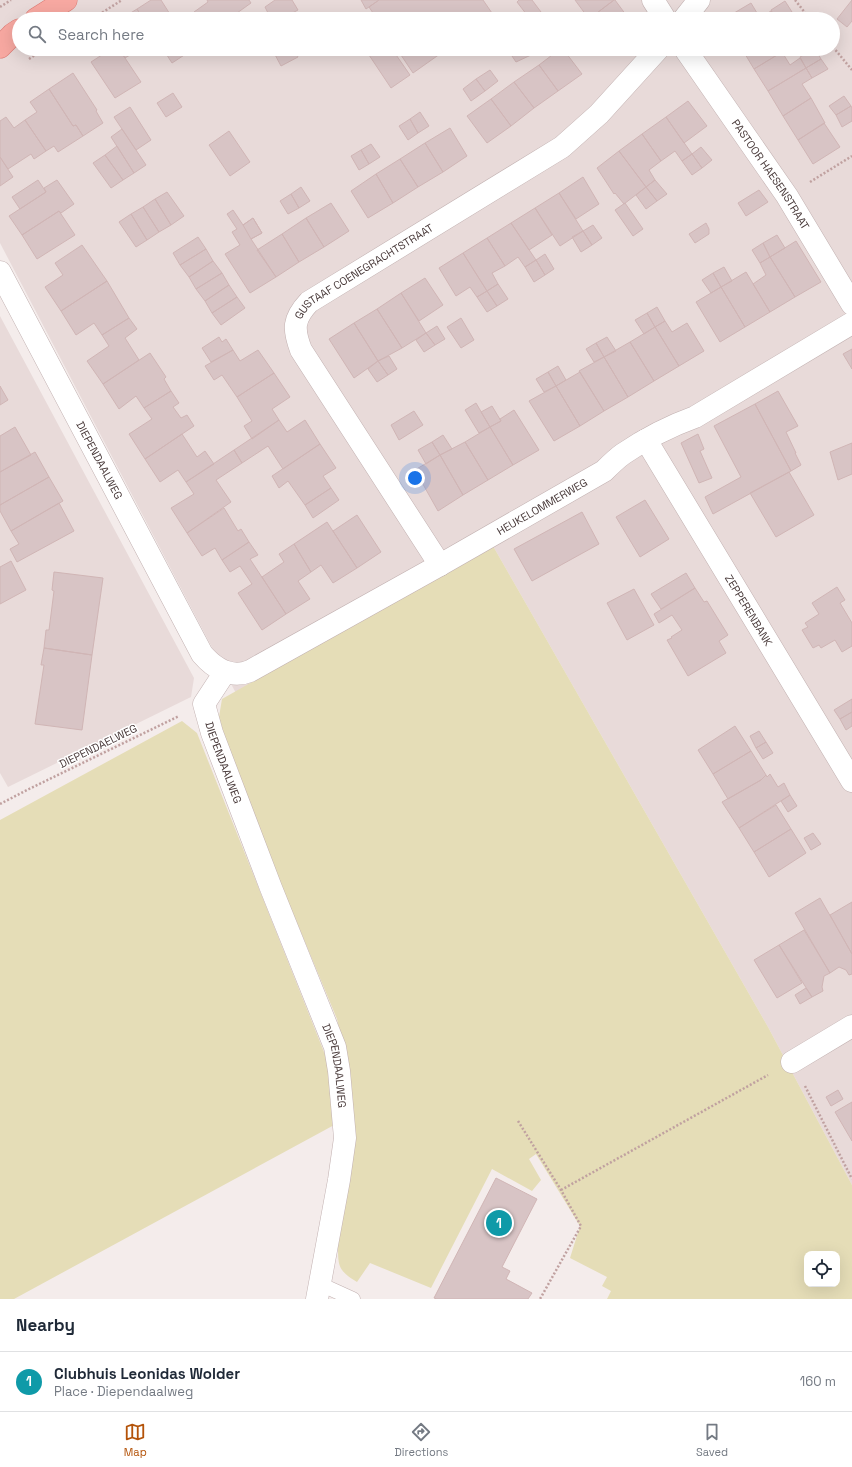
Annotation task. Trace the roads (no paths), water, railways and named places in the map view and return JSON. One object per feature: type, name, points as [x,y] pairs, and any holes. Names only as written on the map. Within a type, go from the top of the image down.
[{"type":"main road","points":[[47,12],[66,0]]},
{"type":"street","points":[[653,0],[661,12]]},
{"type":"street","points":[[690,12],[699,0]]},
{"type":"street","name":"GUSTAAF COENEGRACHTSTRAAT","points":[[440,565],[301,350],[296,336],[296,323],[301,310],[308,302],[562,147],[599,114],[652,56]]},
{"type":"street","name":"PASTOOR HAESENSTRAAT","points":[[690,56],[787,196],[852,304]]},
{"type":"street","name":"DIEPENDAALWEG","points":[[0,272],[202,654],[213,665],[225,672],[204,704],[215,740],[274,895],[335,1047],[340,1071],[345,1138],[340,1180],[318,1291]]},
{"type":"street","name":"HEUKELOMMERWEG","points":[[225,672],[239,674],[250,670],[440,565],[604,471],[622,454],[673,425],[695,417],[852,323]]},
{"type":"street","name":"ZEPPERENBANK","points":[[646,440],[852,781]]},
{"type":"street","points":[[792,1062],[852,1026]]},
{"type":"lane","points":[[318,1291],[353,1299]]},
{"type":"place","name":"Clubhuis Leonidas Wolder","points":[[499,1223]]}]
